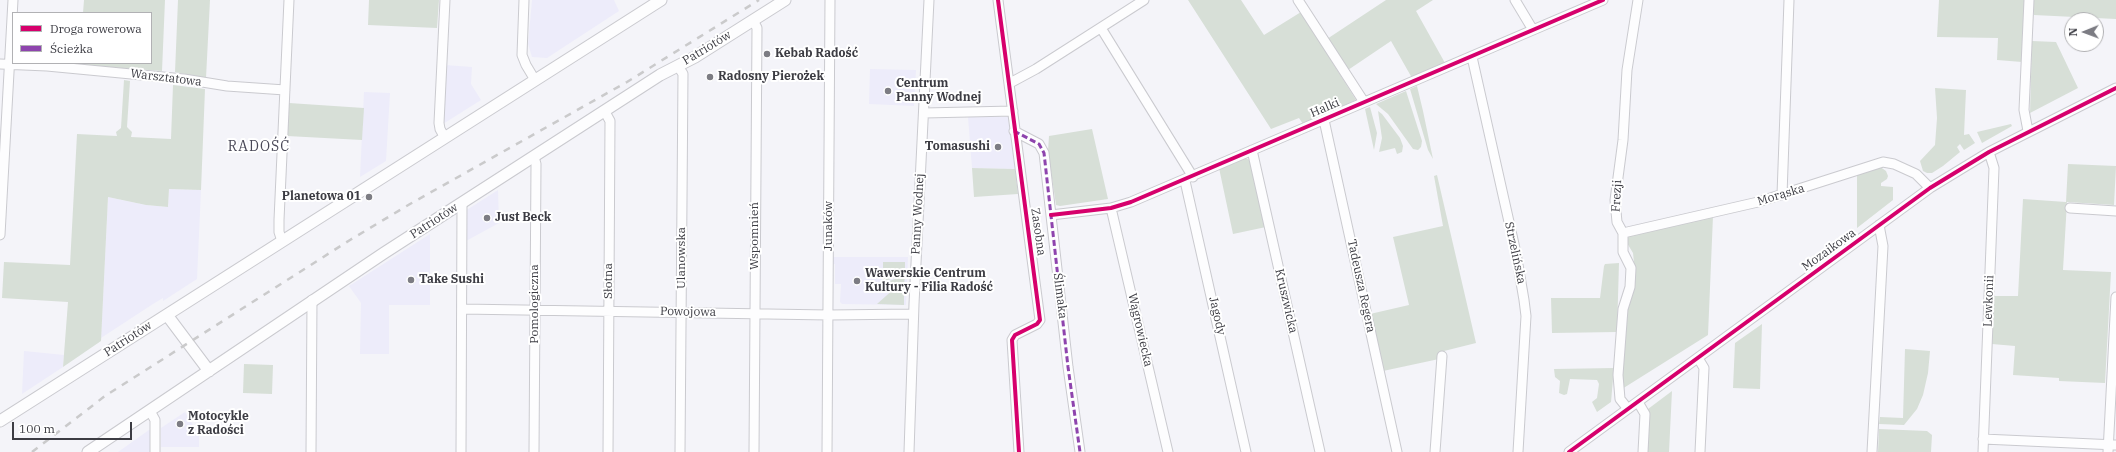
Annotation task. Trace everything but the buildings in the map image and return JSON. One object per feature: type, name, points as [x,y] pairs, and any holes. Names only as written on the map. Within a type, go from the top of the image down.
[{"type":"main road","name":"Patriotów","points":[[0,422],[661,0]]},
{"type":"main road","name":"Patriotów","points":[[88,452],[312,300],[656,78],[785,0]]},
{"type":"main road","points":[[167,315],[209,370]]},
{"type":"street","points":[[0,235],[5,64],[13,0]]},
{"type":"street","points":[[282,241],[279,232],[279,220],[289,0]]},
{"type":"street","points":[[445,0],[439,123],[440,129],[445,138]]},
{"type":"street","points":[[524,0],[522,55],[535,80]]},
{"type":"street","name":"Junaków","points":[[827,452],[830,0]]},
{"type":"street","name":"Panny Wodnej","points":[[909,452],[929,0]]},
{"type":"street","name":"Zasobna","points":[[998,0],[1040,320],[1037,324],[1015,335],[1012,340],[1019,452]]},
{"type":"street","points":[[1010,83],[1036,70],[1144,0]]},
{"type":"street","points":[[1298,0],[1364,102]]},
{"type":"street","points":[[1514,0],[1533,30]]},
{"type":"street","name":"Halki","points":[[1051,215],[1111,208],[1189,179],[1252,150],[1603,0]]},
{"type":"street","name":"Frezji","points":[[1628,409],[1620,399],[1618,389],[1624,309],[1631,279],[1631,268],[1623,252],[1623,233],[1617,222],[1615,200],[1623,140],[1627,70],[1638,0]]},
{"type":"street","points":[[1782,195],[1789,0]]},
{"type":"street","points":[[2028,131],[2024,110],[2029,0]]},
{"type":"street","name":"Wspomnień","points":[[753,20],[757,28],[754,452]]},
{"type":"street","name":"Jagody","points":[[1101,28],[1189,179],[1246,452]]},
{"type":"street","name":"Strzelińska","points":[[1472,57],[1516,253],[1526,316],[1518,452]]},
{"type":"street","name":"Warsztatowa","points":[[5,64],[54,66],[227,86],[285,90]]},
{"type":"street","name":"Ulanowska","points":[[678,66],[683,74],[680,452]]},
{"type":"street","name":"Mozaikowa","points":[[1569,452],[1930,188],[1989,152],[2028,131],[2116,88]]},
{"type":"street","points":[[924,114],[1013,111]]},
{"type":"street","name":"Słotna","points":[[605,112],[610,121],[608,452]]},
{"type":"street","name":"Tadeusza Regera","points":[[1324,120],[1397,452]]},
{"type":"street","name":"Ślimaka","points":[[1014,131],[1042,148],[1080,452]]},
{"type":"street","name":"Kruszwicka","points":[[1252,150],[1320,452]]},
{"type":"street","name":"Lewkonii","points":[[1983,452],[1994,168],[1989,152]]},
{"type":"street","name":"Pomologiczna","points":[[534,157],[536,164],[534,452]]},
{"type":"street","name":"Morąska","points":[[1623,233],[1750,204],[1883,162],[1894,164],[1916,174],[1930,188]]},
{"type":"street","points":[[461,452],[462,203]]},
{"type":"street","name":"Wągrowiecka","points":[[1111,208],[1168,452]]},
{"type":"street","points":[[2070,208],[2116,211]]},
{"type":"street","points":[[1872,452],[1883,246],[1879,225]]},
{"type":"street","points":[[1983,439],[2111,447],[2116,297]]},
{"type":"street","points":[[311,452],[312,300]]},
{"type":"street","name":"Powojowa","points":[[462,309],[914,314]]},
{"type":"street","points":[[1435,452],[1442,356]]},
{"type":"street","points":[[1698,358],[1704,368],[1700,452]]},
{"type":"street","points":[[1638,402],[1645,414],[1643,452]]},
{"type":"street","points":[[150,411],[155,420],[155,452]]},
{"type":"shaded area","points":[[84,0],[165,0],[162,71],[81,65],[152,64],[152,12],[83,12]]},
{"type":"shaded area","points":[[178,0],[210,0],[206,78],[175,72]]},
{"type":"shaded area","points":[[369,0],[439,0],[437,28],[368,25]]},
{"type":"shaded area","points":[[532,0],[614,0],[619,11],[547,58],[532,57],[528,44]]},
{"type":"shaded area","points":[[1188,0],[1241,0],[1264,35],[1301,12],[1356,100],[1303,124],[1299,118],[1271,129]]},
{"type":"shaded area","points":[[1386,0],[1433,0],[1416,11],[1445,63],[1412,78],[1391,41],[1348,70],[1327,39]]},
{"type":"shaded area","points":[[1939,0],[2025,0],[2022,62],[1997,60],[1998,38],[1937,37]]},
{"type":"shaded area","points":[[2034,0],[2116,0],[2116,19],[2104,18],[2104,12],[2064,12],[2064,16],[2034,15]]},
{"type":"shaded area","points":[[2032,41],[2056,42],[2078,88],[2030,113]]},
{"type":"shaded area","points":[[445,65],[472,67],[471,84],[481,100],[443,124]]},
{"type":"shaded area","points":[[870,69],[916,70],[914,106],[869,104]]},
{"type":"shaded area","points":[[124,80],[130,81],[127,127],[132,132],[131,137],[171,139],[173,85],[205,89],[201,190],[169,189],[168,207],[146,205],[108,197],[101,341],[63,367],[68,302],[2,298],[4,262],[70,265],[77,134],[117,136],[116,132],[121,128]]},
{"type":"shaded area","points":[[1417,86],[1433,159],[1428,150],[1410,89]]},
{"type":"shaded area","points":[[1935,88],[1966,90],[1964,135],[1969,134],[1975,143],[1964,150],[1960,144],[1957,147],[1960,152],[1932,173],[1927,173],[1923,171],[1920,161],[1935,145],[1937,118]]},
{"type":"shaded area","points":[[1406,91],[1422,141],[1421,147],[1418,150],[1413,149],[1388,114],[1376,104]]},
{"type":"shaded area","points":[[364,92],[390,93],[386,161],[360,177]]},
{"type":"shaded area","points":[[289,103],[364,108],[362,140],[287,136]]},
{"type":"shaded area","points":[[1370,107],[1377,133],[1374,150],[1365,109]]},
{"type":"shaded area","points":[[1378,111],[1382,114],[1400,138],[1403,146],[1402,152],[1397,154],[1395,148],[1379,152],[1382,138]]},
{"type":"shaded area","points":[[968,117],[1008,117],[1015,169],[972,168]]},
{"type":"shaded area","points":[[2011,124],[2012,126],[1982,143],[1977,132]]},
{"type":"shaded area","points":[[1092,129],[1108,199],[1060,206],[1056,205],[1048,151],[1049,136]]},
{"type":"shaded area","points":[[1244,157],[1251,161],[1266,227],[1233,234],[1219,168]]},
{"type":"shaded area","points":[[2068,164],[2116,166],[2114,205],[2067,202],[2063,270],[2111,272],[2105,383],[2059,381],[2059,378],[2013,375],[2015,346],[1992,344],[1993,296],[2018,296],[2023,199],[2066,202]]},
{"type":"shaded area","points":[[1879,166],[1886,171],[1888,176],[1887,179],[1881,183],[1881,186],[1893,187],[1893,200],[1857,228],[1857,174]]},
{"type":"shaded area","points":[[972,168],[1015,169],[1018,194],[974,197]]},
{"type":"shaded area","points":[[1437,175],[1476,343],[1440,352],[1439,359],[1383,371],[1370,314],[1409,305],[1393,237],[1443,226],[1434,176]]},
{"type":"shaded area","points":[[169,189],[201,190],[197,279],[163,301],[163,298],[153,304],[101,338],[108,197],[146,205],[168,207]]},
{"type":"shaded area","points":[[498,190],[499,223],[466,241],[465,211]]},
{"type":"shaded area","points":[[1713,216],[1708,335],[1622,389],[1625,309],[1635,272],[1633,253],[1627,243],[1628,235]]},
{"type":"shaded area","points":[[430,234],[430,305],[389,305],[389,354],[360,354],[361,303],[349,286]]},
{"type":"shaded area","points":[[833,257],[908,257],[906,305],[842,304],[840,302],[841,284],[835,284],[835,264],[833,264]]},
{"type":"shaded area","points":[[883,262],[905,262],[905,273],[883,282]]},
{"type":"shaded area","points":[[1619,263],[1617,332],[1552,333],[1551,298],[1600,298],[1605,264]]},
{"type":"shaded area","points":[[905,275],[904,286],[877,286]]},
{"type":"shaded area","points":[[895,288],[904,288],[904,305],[877,304]]},
{"type":"shaded area","points":[[1762,324],[1760,389],[1733,388],[1735,343]]},
{"type":"shaded area","points":[[1905,349],[1930,351],[1928,373],[1923,395],[1917,409],[1904,425],[1879,424],[1880,417],[1903,418]]},
{"type":"shaded area","points":[[24,351],[64,355],[63,367],[22,394]]},
{"type":"shaded area","points":[[244,364],[273,365],[272,394],[243,393]]},
{"type":"shaded area","points":[[1614,368],[1611,402],[1597,412],[1592,402],[1597,398],[1599,384],[1597,380],[1570,379],[1567,394],[1564,395],[1559,393],[1560,381],[1555,377],[1554,369]]},
{"type":"shaded area","points":[[1672,391],[1669,452],[1645,452],[1648,409]]},
{"type":"shaded area","points":[[185,412],[199,435],[199,447],[161,447],[161,428]]},
{"type":"shaded area","points":[[1879,429],[1927,431],[1932,435],[1931,452],[1878,452]]},
{"type":"shaded area","points":[[149,430],[152,432],[152,452],[118,452]]},
{"type":"railway","points":[[32,452],[105,396],[350,240],[410,204],[627,82],[759,0]]},
{"type":"marked path","points":[[1014,131],[1039,144],[1044,153],[1068,367],[1080,452]]},
{"type":"cycle path","points":[[998,0],[1040,320],[1037,324],[1015,335],[1012,340],[1019,452]]},
{"type":"cycle path","points":[[1051,215],[1111,208],[1131,202],[1603,0]]},
{"type":"cycle path","points":[[1569,452],[1930,188],[1989,152],[2116,88]]},
{"type":"place","name":"Kebab Radość","points":[[767,54]]},
{"type":"place","name":"Radosny Pierożek","points":[[710,77]]},
{"type":"place","name":"Centrum Panny Wodnej","points":[[888,91]]},
{"type":"place","name":"Tomasushi","points":[[998,147]]},
{"type":"place","name":"Planetowa 01","points":[[369,197]]},
{"type":"place","name":"Just Beck","points":[[487,218]]},
{"type":"place","name":"Take Sushi","points":[[411,280]]},
{"type":"place","name":"Wawerskie Centrum Kultury - Filia Radość","points":[[857,281]]},
{"type":"place","name":"Motocykle z Radości","points":[[180,424]]},
{"type":"district","name":"RADOŚĆ","points":[[259,147]]}]
